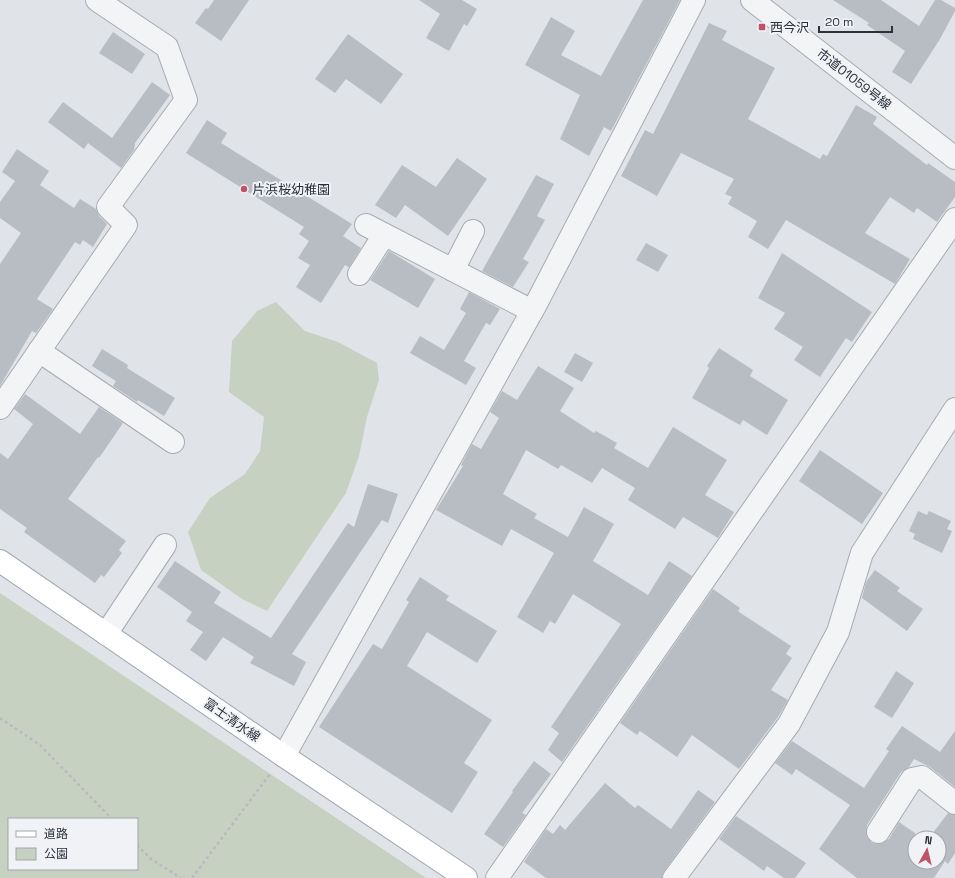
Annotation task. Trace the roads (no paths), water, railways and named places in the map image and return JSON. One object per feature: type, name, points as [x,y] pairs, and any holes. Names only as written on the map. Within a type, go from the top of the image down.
[{"type":"main road","name":"富士清水線","points":[[0,561],[284,756],[466,878]]},
{"type":"street","points":[[0,408],[126,225],[108,207],[186,100],[167,47],[97,0]]},
{"type":"street","points":[[284,756],[532,311],[694,0]]},
{"type":"street","name":"市道01059号線","points":[[752,0],[955,158]]},
{"type":"street","points":[[497,878],[955,219]]},
{"type":"street","points":[[366,225],[532,311]]},
{"type":"street","points":[[453,270],[473,231]]},
{"type":"street","points":[[359,274],[384,235]]},
{"type":"street","points":[[39,351],[172,442]]},
{"type":"street","points":[[674,878],[789,724],[838,632],[862,553],[955,409]]},
{"type":"street","points":[[106,634],[164,544]]},
{"type":"street","points":[[878,832],[912,779],[922,777],[955,803]]},
{"type":"place","name":"西今沢","points":[[762,27]]},
{"type":"place","name":"片浜桜幼稚園","points":[[244,189]]}]
